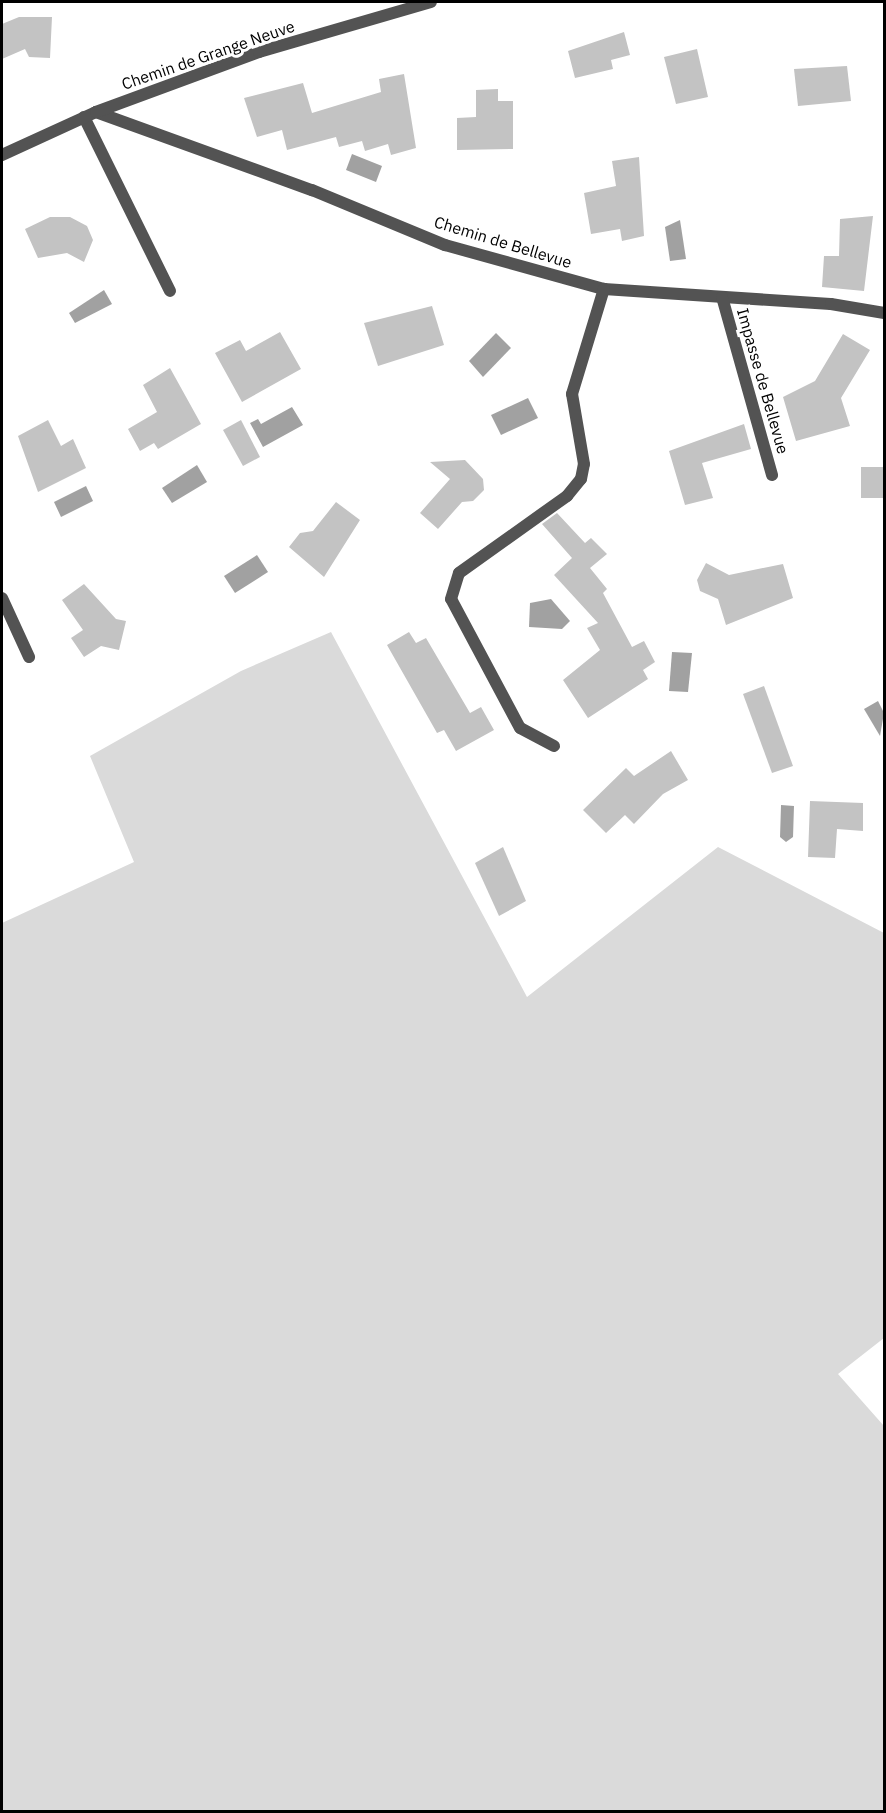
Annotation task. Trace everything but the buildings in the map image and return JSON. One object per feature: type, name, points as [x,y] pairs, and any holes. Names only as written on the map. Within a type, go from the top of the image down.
[{"type":"street","name":"Chemin de Grange Neuve","points":[[2,155],[90,115],[259,52],[431,2]]},
{"type":"street","name":"Chemin de Bellevue","points":[[90,115],[445,245],[604,289],[722,297],[885,313]]},
{"type":"street","points":[[90,115],[170,291]]},
{"type":"street","points":[[554,746],[520,728],[450,599],[459,573],[567,496],[580,479],[584,464],[572,394],[604,289]]},
{"type":"street","name":"Impasse de Bellevue","points":[[722,297],[772,475]]},
{"type":"street","points":[[2,598],[29,657]]},
{"type":"shaded area","points":[[352,154],[382,166],[376,182],[346,170]]},
{"type":"shaded area","points":[[680,220],[686,259],[670,261],[665,227]]},
{"type":"shaded area","points":[[104,290],[112,304],[75,323],[69,313]]},
{"type":"shaded area","points":[[496,333],[511,348],[483,377],[469,361]]},
{"type":"shaded area","points":[[528,398],[538,418],[501,435],[491,415]]},
{"type":"shaded area","points":[[292,407],[303,425],[263,447],[250,423],[258,419],[261,424]]},
{"type":"shaded area","points":[[197,465],[207,482],[172,503],[162,488]]},
{"type":"shaded area","points":[[86,486],[93,501],[61,517],[54,502]]},
{"type":"shaded area","points":[[257,555],[268,572],[235,593],[224,576]]},
{"type":"shaded area","points":[[551,599],[570,621],[562,629],[529,627],[530,603]]},
{"type":"shaded area","points":[[331,632],[527,997],[718,847],[884,933],[884,1338],[838,1374],[884,1426],[884,1811],[2,1811],[2,923],[134,862],[90,756],[241,671]]},
{"type":"shaded area","points":[[672,652],[692,653],[688,692],[669,691]]},
{"type":"shaded area","points":[[878,701],[884,713],[880,736],[864,709]]},
{"type":"shaded area","points":[[781,805],[794,806],[793,837],[786,842],[780,837]]}]
